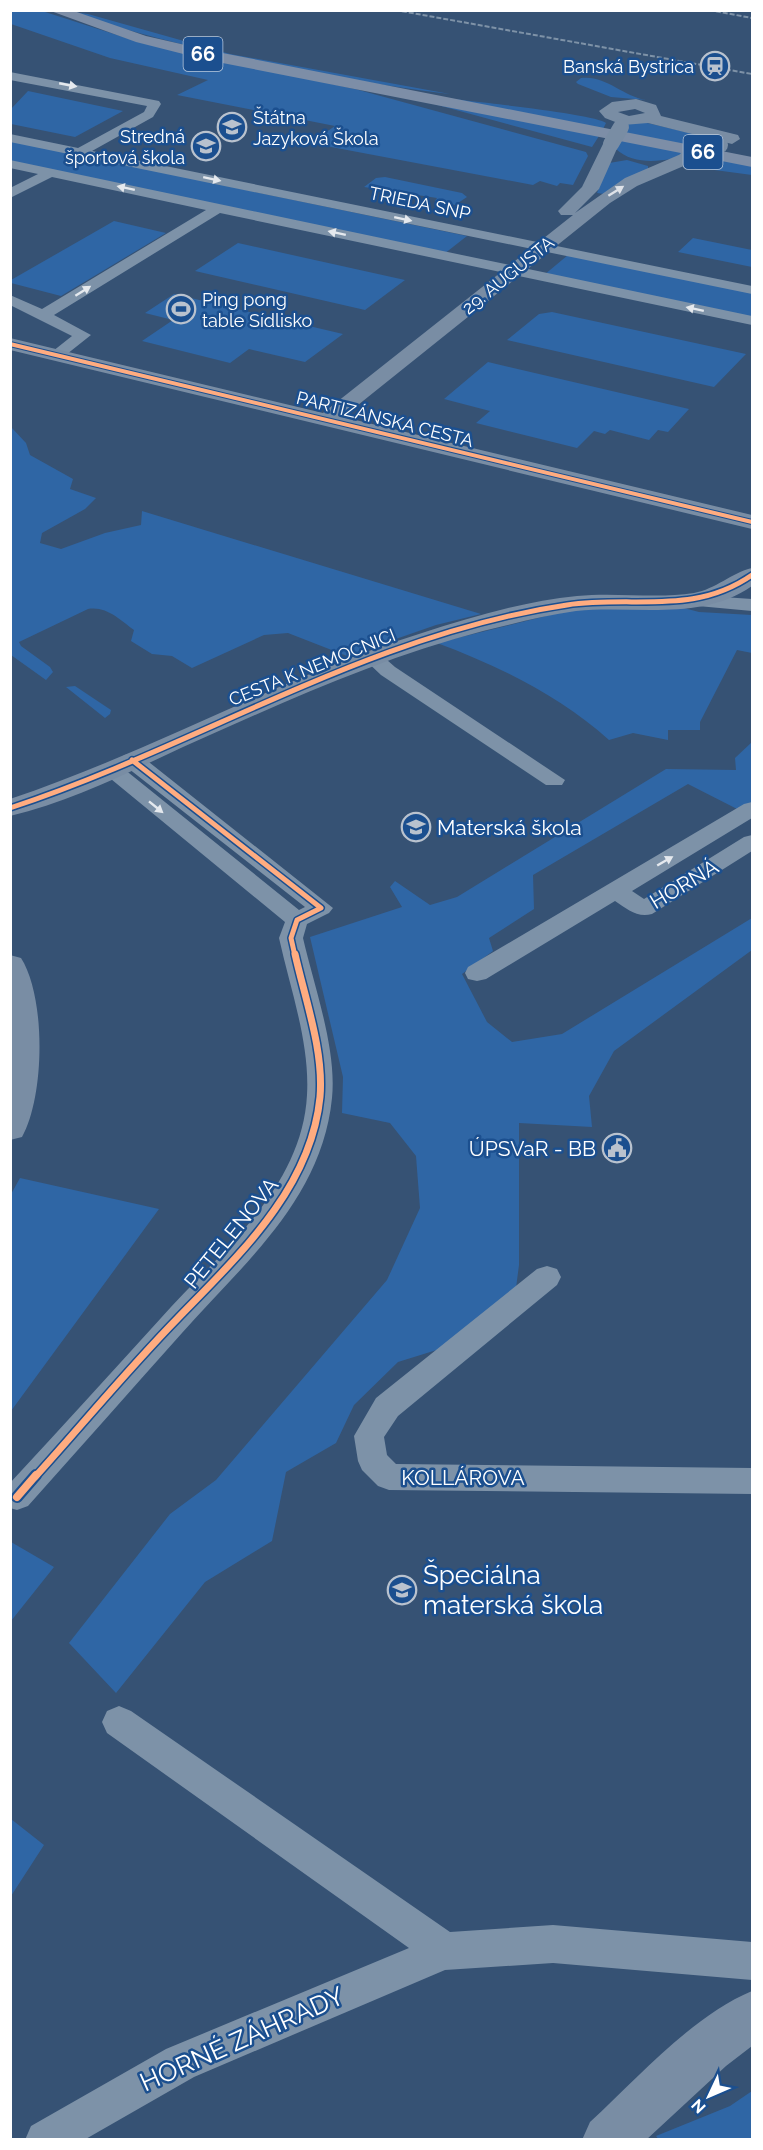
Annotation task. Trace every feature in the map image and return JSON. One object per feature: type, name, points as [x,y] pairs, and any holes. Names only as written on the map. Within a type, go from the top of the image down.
[{"type":"main road","name":"66","points":[[55,10],[188,51],[753,162]]},
{"type":"main road","points":[[355,84],[605,117]]},
{"type":"main road","points":[[355,84],[573,144]]},
{"type":"main road","points":[[668,165],[753,177]]},
{"type":"street","points":[[10,76],[154,104],[149,114],[80,152]]},
{"type":"street","name":"29. AUGUSTA","points":[[319,418],[534,246],[612,193],[668,165],[734,143],[648,118],[605,117],[604,149],[586,195],[534,246]]},
{"type":"street","name":"TRIEDA SNP","points":[[10,138],[753,290]]},
{"type":"street","points":[[604,149],[632,158],[668,165]]},
{"type":"street","points":[[10,164],[753,321]]},
{"type":"street","points":[[10,194],[51,172]]},
{"type":"street","points":[[43,315],[218,208]]},
{"type":"street","points":[[10,299],[83,335],[56,355]]},
{"type":"street","name":"PARTIZÁNSKA CESTA","points":[[10,344],[753,522]]},
{"type":"street","points":[[348,395],[372,431]]},
{"type":"street","name":"29. AUGUSTA","points":[[264,405],[294,404],[348,395]]},
{"type":"street","name":"CESTA K NEMOCNICI","points":[[10,808],[121,765],[275,696],[372,657],[447,633],[550,608],[614,601],[694,601],[729,590],[752,576]]},
{"type":"street","points":[[694,601],[753,605]]},
{"type":"street","name":"CESTA K NEMOCNICI","points":[[372,657],[388,671],[554,780]]},
{"type":"street","name":"PETELENOVA","points":[[17,1497],[218,1279],[276,1208],[306,1158],[321,1096],[318,1066],[291,938],[309,914],[121,765]]},
{"type":"street","name":"HORNÁ","points":[[477,973],[753,809]]},
{"type":"street","name":"HORNÁ","points":[[615,890],[644,909],[753,842]]},
{"type":"street","points":[[10,965],[24,1043],[22,1075],[10,1128]]},
{"type":"street","name":"KOLLÁROVA","points":[[547,1277],[387,1407],[369,1436],[373,1461],[389,1477],[753,1481]]},
{"type":"street","points":[[119,1722],[445,1951]]},
{"type":"street","name":"HORNÉ ZÁHRADY","points":[[45,2139],[180,2063],[445,1951],[553,1944],[753,1961]]},
{"type":"street","points":[[608,2139],[708,2048],[753,2016]]},
{"type":"shaded area","points":[[11,11],[42,11],[142,43],[355,89],[586,152],[588,156],[573,185],[560,183],[557,186],[540,181],[533,185],[310,143],[335,126],[177,95],[208,80],[110,58],[11,24]]},
{"type":"shaded area","points":[[65,11],[88,14],[230,54],[450,94],[352,80],[208,51]]},
{"type":"shaded area","points":[[581,78],[598,80],[646,100],[611,97],[578,84],[576,82]]},
{"type":"shaded area","points":[[28,91],[123,111],[75,137],[11,124],[11,109]]},
{"type":"shaded area","points":[[445,98],[557,112],[597,119],[606,123],[603,129]]},
{"type":"shaded area","points":[[434,104],[599,136],[592,147]]},
{"type":"shaded area","points":[[643,122],[716,139],[704,148],[625,133],[628,123]]},
{"type":"shaded area","points":[[621,140],[690,154],[652,161],[632,158],[616,149]]},
{"type":"shaded area","points":[[11,141],[467,236],[444,254],[11,162]]},
{"type":"shaded area","points":[[712,158],[752,166],[752,175],[692,167]]},
{"type":"shaded area","points":[[627,160],[648,166],[648,170],[604,194],[597,193],[609,163]]},
{"type":"shaded area","points":[[385,177],[462,193],[467,197],[455,205],[435,201],[437,198],[364,187],[376,178]]},
{"type":"shaded area","points":[[114,221],[166,233],[61,296],[11,283],[11,280]]},
{"type":"shaded area","points":[[693,238],[752,250],[752,267],[678,252]]},
{"type":"shaded area","points":[[238,243],[405,280],[365,310],[195,271]]},
{"type":"shaded area","points":[[568,255],[589,257],[752,289],[752,321],[544,275]]},
{"type":"shaded area","points":[[174,294],[343,334],[305,362],[249,349],[230,363],[142,341],[173,320],[145,313]]},
{"type":"shaded area","points":[[552,312],[746,354],[714,387],[507,340],[539,314]]},
{"type":"shaded area","points":[[488,362],[689,409],[668,432],[658,430],[649,440],[610,430],[605,434],[594,431],[577,448],[476,423],[490,411],[444,399]]},
{"type":"shaded area","points":[[11,427],[26,443],[30,455],[73,479],[70,489],[96,498],[85,509],[42,533],[40,543],[61,549],[105,533],[141,525],[142,511],[481,614],[436,625],[347,656],[288,633],[264,635],[192,668],[172,656],[152,654],[131,641],[134,630],[118,618],[101,610],[88,609],[19,642],[21,646],[50,667],[53,672],[46,680],[11,655]]},
{"type":"shaded area","points":[[680,607],[699,612],[752,615],[752,653],[737,650],[700,722],[700,730],[668,730],[668,740],[633,733],[609,740],[570,710],[528,684],[506,672],[437,643],[574,609]]},
{"type":"shaded area","points":[[75,686],[111,710],[110,714],[105,718],[66,687]]},
{"type":"shaded area","points":[[752,742],[752,804],[741,811],[688,784],[533,875],[534,909],[489,938],[493,951],[462,974],[487,1022],[512,1042],[562,1034],[752,918],[752,950],[614,1051],[589,1096],[592,1127],[519,1123],[519,1265],[516,1288],[443,1348],[398,1362],[354,1405],[336,1443],[286,1472],[272,1541],[205,1582],[116,1693],[69,1643],[170,1514],[216,1480],[387,1280],[420,1208],[416,1156],[390,1123],[342,1113],[343,1077],[310,937],[402,907],[390,887],[395,881],[430,905],[457,897],[666,769],[736,770],[735,758]]},
{"type":"shaded area","points":[[20,1178],[159,1209],[11,1411],[10,1196]]},
{"type":"shaded area","points":[[11,1542],[54,1567],[11,1621]]},
{"type":"shaded area","points":[[11,1819],[44,1845],[11,1896]]},
{"type":"shaded area","points":[[752,2091],[752,2139],[659,2140],[656,2136],[730,2106]]},
{"type":"railway","points":[[395,10],[752,74]]},
{"type":"railway","points":[[709,10],[752,18]]},
{"type":"cycle path","points":[[10,344],[752,522]]},
{"type":"cycle path","points":[[10,808],[104,773],[312,681],[432,638],[473,626],[568,605],[694,600],[734,587],[752,575]]},
{"type":"cycle path","points":[[17,1497],[178,1318],[247,1246],[289,1187],[305,1156],[316,1125],[320,1095],[317,1058],[291,938],[297,920],[321,908],[132,760]]},
{"type":"place","name":"Banská Bystrica","points":[[715,66]]},
{"type":"place","name":"Štátna Jazyková Škola","points":[[232,127]]},
{"type":"place","name":"Stredná športová škola","points":[[206,146]]},
{"type":"place","name":"Ping pong table Sídlisko","points":[[181,309]]},
{"type":"place","name":"Materská škola","points":[[416,827]]},
{"type":"place","name":"ÚPSVaR - BB","points":[[617,1148]]},
{"type":"place","name":"Špeciálna materská škola","points":[[402,1590]]}]
